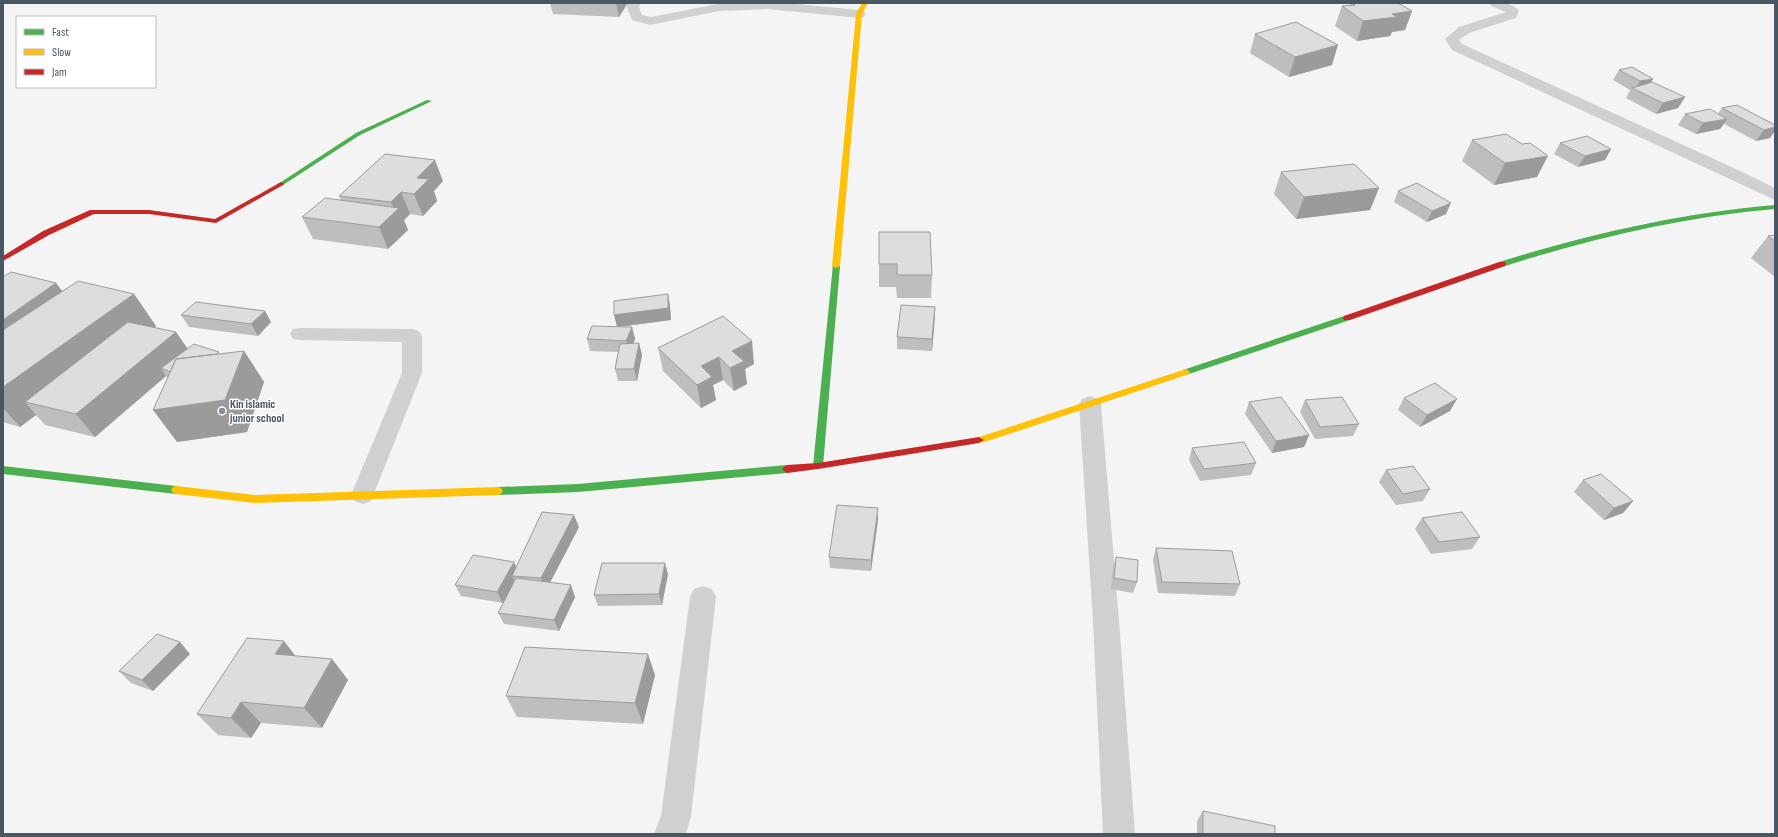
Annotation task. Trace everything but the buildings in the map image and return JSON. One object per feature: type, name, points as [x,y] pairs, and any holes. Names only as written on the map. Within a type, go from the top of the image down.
[{"type":"street","points":[[634,3],[633,6],[637,17],[650,21],[719,6],[768,5],[862,8],[818,466]]},
{"type":"street","points":[[1495,3],[1513,11],[1511,15],[1464,30],[1452,39],[1457,47],[1732,173],[1775,195]]},
{"type":"street","points":[[3,259],[46,233],[93,212],[149,212],[216,221],[271,190],[358,134],[429,101]]},
{"type":"street","points":[[3,470],[255,499],[578,488],[818,466],[988,438],[1320,328],[1477,272],[1554,247],[1652,223],[1729,210],[1775,207]]},
{"type":"street","points":[[300,334],[412,336],[412,372],[363,495]]},
{"type":"street","points":[[1090,404],[1106,621],[1119,834]]},
{"type":"street","points":[[670,834],[676,816],[703,598]]},
{"type":"traffic: fast","points":[[281,184],[358,134],[429,101]]},
{"type":"traffic: fast","points":[[1502,264],[1535,253],[1637,227],[1706,214],[1775,207]]},
{"type":"traffic: fast","points":[[818,466],[836,266]]},
{"type":"traffic: fast","points":[[1186,372],[1347,318]]},
{"type":"traffic: fast","points":[[498,491],[578,488],[787,469]]},
{"type":"traffic: fast","points":[[3,470],[176,490]]},
{"type":"traffic: slow","points":[[836,266],[859,14],[865,3]]},
{"type":"traffic: slow","points":[[979,440],[1186,372]]},
{"type":"traffic: slow","points":[[176,490],[255,499],[498,491]]},
{"type":"traffic: jam","points":[[3,259],[46,233],[93,212],[149,212],[216,221],[281,184]]},
{"type":"traffic: jam","points":[[1347,318],[1502,264]]},
{"type":"traffic: jam","points":[[787,469],[818,466],[979,440]]},
{"type":"place","name":"Kin islamic junior school","points":[[222,411]]}]
